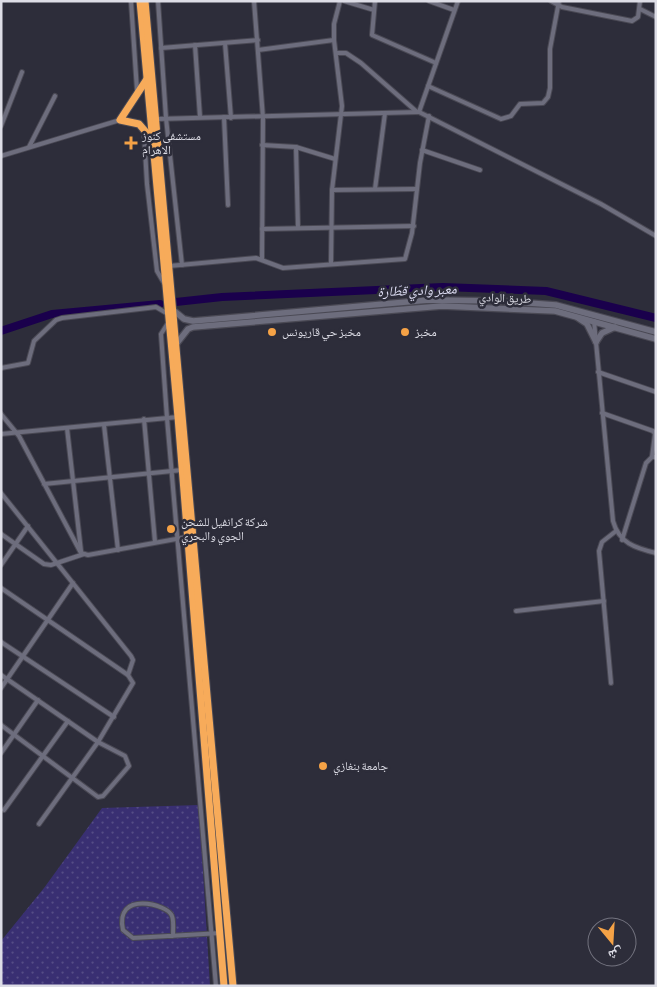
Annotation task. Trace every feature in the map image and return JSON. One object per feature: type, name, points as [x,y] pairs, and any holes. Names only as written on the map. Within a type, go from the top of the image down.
[{"type":"highway","points":[[140,1],[166,287],[174,344],[233,986]]},
{"type":"highway","points":[[146,1],[169,266],[170,315],[174,344],[187,537],[224,986]]},
{"type":"highway","points":[[147,79],[120,120],[133,122],[144,128],[153,139]]},
{"type":"main road","name":"طريق الوادي","points":[[193,324],[419,304],[539,303],[656,332]]},
{"type":"main road","name":"طريق الوادي","points":[[419,304],[540,309],[594,317],[617,327],[656,339]]},
{"type":"main road","points":[[573,314],[587,324],[596,342],[602,333],[617,327]]},
{"type":"main road","points":[[170,315],[193,324],[174,344]]},
{"type":"street","points":[[131,1],[138,90]]},
{"type":"street","points":[[158,1],[166,118],[182,265]]},
{"type":"street","points":[[254,1],[263,118],[262,259]]},
{"type":"street","points":[[331,264],[332,190],[342,95],[334,40],[334,24],[340,1]]},
{"type":"street","points":[[344,1],[374,10]]},
{"type":"street","points":[[375,1],[372,35],[436,63]]},
{"type":"street","points":[[429,1],[454,10]]},
{"type":"street","points":[[418,112],[458,1]]},
{"type":"street","points":[[551,1],[632,21],[638,17],[640,1]]},
{"type":"street","points":[[428,86],[501,119],[511,116],[520,104],[543,103],[548,97],[550,88],[550,49],[559,4]]},
{"type":"street","points":[[640,9],[656,17]]},
{"type":"street","points":[[651,15],[656,11]]},
{"type":"street","points":[[133,20],[141,19]]},
{"type":"street","points":[[161,48],[258,40]]},
{"type":"street","points":[[258,50],[334,40]]},
{"type":"street","points":[[225,43],[231,118]]},
{"type":"street","points":[[195,46],[200,117]]},
{"type":"street","points":[[336,53],[346,53],[361,62],[418,112]]},
{"type":"street","points":[[1,126],[22,72]]},
{"type":"street","points":[[28,148],[55,96]]},
{"type":"street","points":[[157,119],[200,117],[263,118],[418,112],[601,204],[656,236]]},
{"type":"street","points":[[375,189],[385,113]]},
{"type":"street","points":[[169,266],[262,259],[283,268],[403,260],[408,255],[414,226],[422,150],[429,116]]},
{"type":"street","points":[[224,117],[228,205]]},
{"type":"street","points":[[1,156],[120,120]]},
{"type":"street","points":[[144,128],[150,216],[157,271],[166,287]]},
{"type":"street","points":[[262,145],[296,147],[335,159]]},
{"type":"street","points":[[296,147],[298,228]]},
{"type":"street","points":[[422,150],[480,170]]},
{"type":"street","points":[[332,190],[417,189]]},
{"type":"street","points":[[150,216],[159,215]]},
{"type":"street","points":[[262,229],[414,226]]},
{"type":"street","points":[[1,368],[28,363],[34,341],[62,318],[156,307],[170,315],[162,330],[162,346],[216,986]]},
{"type":"street","points":[[594,317],[611,510],[616,531],[622,540],[631,546],[656,553]]},
{"type":"street","points":[[162,346],[174,344]]},
{"type":"street","points":[[598,372],[656,392]]},
{"type":"street","points":[[602,413],[653,431],[655,434],[654,457],[646,463],[622,540]]},
{"type":"street","points":[[1,414],[16,433],[82,554]]},
{"type":"street","points":[[1,434],[178,417]]},
{"type":"street","points":[[144,419],[156,542]]},
{"type":"street","points":[[104,425],[118,550]]},
{"type":"street","points":[[66,428],[71,481],[82,554]]},
{"type":"street","points":[[44,484],[182,470]]},
{"type":"street","points":[[1,493],[131,656],[132,660],[128,675]]},
{"type":"street","points":[[1,565],[28,526]]},
{"type":"street","points":[[612,683],[599,546],[616,531]]},
{"type":"street","points":[[1,534],[44,564],[57,563],[82,554],[118,550],[187,537]]},
{"type":"street","points":[[1,688],[73,583]]},
{"type":"street","points":[[1,588],[46,621],[128,675],[133,683],[98,742],[39,824]]},
{"type":"street","points":[[516,611],[604,601]]},
{"type":"street","points":[[1,642],[114,717]]},
{"type":"street","points":[[188,659],[198,659]]},
{"type":"street","points":[[1,675],[98,742],[125,756],[129,766],[101,798],[1,725]]},
{"type":"street","points":[[1,753],[38,700]]},
{"type":"street","points":[[4,810],[68,721]]},
{"type":"street","points":[[173,936],[172,917],[168,911],[140,902],[131,905],[125,912],[122,928],[130,938],[173,936],[212,933],[220,933]]},
{"type":"shaded area","points":[[199,805],[210,986],[1,986],[1,941],[44,888],[102,808]]},
{"type":"waterway","name":"معبر وادي قطّارة","points":[[176,302],[222,297],[443,287],[546,291],[656,318]]},
{"type":"waterway","name":"معبر وادي قطّارة","points":[[1,331],[52,314],[160,304]]},
{"type":"place","name":"مستشفى كنوز الاهرام","points":[[131,143]]},
{"type":"place","name":"مخبز حي قاريونس","points":[[272,332]]},
{"type":"place","name":"مخبز","points":[[405,332]]},
{"type":"place","name":"شركة كرانفيل للشحن الجوي والبحري","points":[[171,529]]},
{"type":"place","name":"جامعة بنغازي","points":[[323,766]]}]
